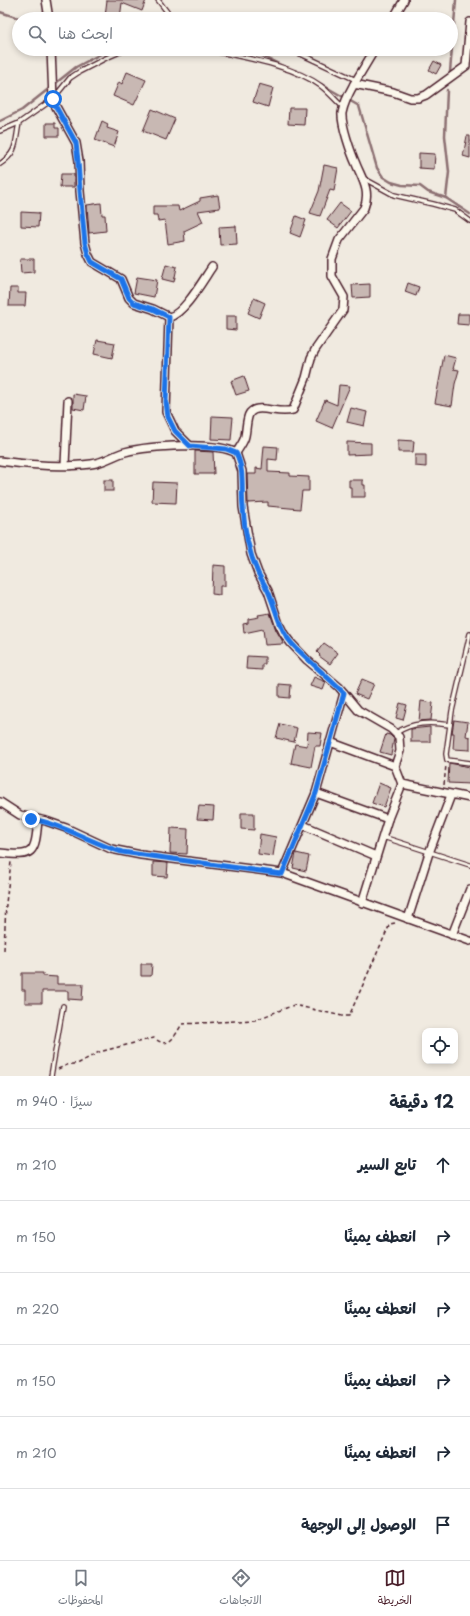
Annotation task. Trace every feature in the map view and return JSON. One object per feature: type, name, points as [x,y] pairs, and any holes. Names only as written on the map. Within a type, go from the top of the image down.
[{"type":"street","points":[[46,0],[48,12]]},
{"type":"street","points":[[397,12],[404,0]]},
{"type":"street","points":[[354,84],[392,92],[410,98],[418,98],[426,95],[468,66],[470,22]]},
{"type":"street","points":[[51,56],[53,96],[55,105],[76,143],[85,243],[92,262],[121,279],[129,298],[134,303],[153,309],[169,317],[177,315],[212,267]]},
{"type":"street","points":[[362,903],[388,820],[402,784],[395,766],[399,758],[399,737],[396,733],[358,710],[344,693],[290,642],[279,624],[268,591],[258,573],[251,554],[243,508],[241,467],[236,453],[244,438],[246,421],[251,411],[254,409],[280,412],[293,410],[315,350],[343,310],[344,297],[332,276],[332,259],[339,240],[367,202],[366,188],[363,178],[355,163],[346,136],[342,114],[344,105],[354,84],[371,56]]},
{"type":"street","points":[[169,317],[166,412],[175,431],[190,446]]},
{"type":"street","points":[[65,465],[68,401]]},
{"type":"street","points":[[0,461],[27,465],[91,464],[124,452],[141,448],[190,446],[226,449],[236,453]]},
{"type":"street","points":[[282,874],[316,793],[344,693]]},
{"type":"street","points":[[330,742],[395,766]]},
{"type":"street","points":[[402,784],[470,798]]},
{"type":"street","points":[[316,793],[388,820]]},
{"type":"street","points":[[408,919],[429,853],[451,795]]},
{"type":"street","points":[[0,802],[20,815],[66,828],[111,849],[122,852],[282,874],[470,941]]},
{"type":"street","points":[[0,853],[18,855],[30,852],[34,847],[38,820]]},
{"type":"street","points":[[303,824],[376,856]]},
{"type":"street","points":[[452,935],[470,889]]},
{"type":"lane","points":[[158,0],[167,12]]},
{"type":"lane","points":[[0,131],[19,123],[53,96],[74,75],[111,56]]},
{"type":"lane","points":[[236,56],[263,62],[301,75],[321,86],[344,105]]},
{"type":"lane","points":[[303,56],[354,84]]},
{"type":"lane","points":[[0,164],[9,158],[13,152],[19,123]]},
{"type":"lane","points":[[363,178],[394,195],[454,210],[470,221]]},
{"type":"lane","points":[[470,634],[450,725],[447,760],[470,763]]},
{"type":"lane","points":[[396,733],[406,726],[419,724],[450,725]]},
{"type":"lane","points":[[383,837],[470,865]]},
{"type":"lane","points":[[51,1074],[63,1006]]},
{"type":"path","points":[[443,793],[447,760]]},
{"type":"path","points":[[4,950],[6,903],[12,854]]},
{"type":"path","points":[[51,1074],[67,1065],[78,1063],[99,1052],[154,1038],[160,1043],[166,1043],[174,1038],[182,1024],[255,1020],[294,1005],[342,1016],[349,1016],[390,924],[396,922]]},
{"type":"building","points":[[107,0],[146,0],[142,11],[122,3],[121,12],[106,12]]},
{"type":"building","points":[[434,61],[441,65],[436,74],[429,70]]},
{"type":"building","points":[[127,72],[146,80],[134,105],[113,96],[119,82],[122,84]]},
{"type":"building","points":[[259,84],[273,88],[268,107],[253,102]]},
{"type":"building","points":[[289,108],[305,108],[304,125],[288,124]]},
{"type":"building","points":[[152,109],[175,119],[166,140],[143,131]]},
{"type":"building","points":[[102,121],[108,124],[107,128],[119,132],[114,147],[95,140]]},
{"type":"building","points":[[46,123],[55,123],[55,128],[59,128],[59,136],[46,136]]},
{"type":"building","points":[[467,136],[470,136],[470,158],[463,156]]},
{"type":"building","points":[[419,153],[435,154],[434,169],[419,168]]},
{"type":"building","points":[[324,165],[338,168],[334,191],[330,190],[320,216],[310,213],[319,191]]},
{"type":"building","points":[[61,174],[74,174],[74,187],[60,187]]},
{"type":"building","points":[[218,195],[220,208],[198,211],[203,222],[184,231],[185,241],[168,244],[165,220],[158,221],[157,215],[153,215],[153,206],[178,206],[179,211],[200,201],[200,198]]},
{"type":"building","points":[[101,203],[102,215],[105,215],[106,231],[89,233],[87,205]]},
{"type":"building","points":[[340,203],[351,211],[338,228],[327,220]]},
{"type":"building","points":[[21,212],[39,213],[38,227],[21,226]]},
{"type":"building","points":[[296,216],[306,220],[300,237],[290,233]]},
{"type":"building","points":[[236,226],[237,244],[220,245],[219,227]]},
{"type":"building","points":[[20,259],[34,259],[34,272],[21,273]]},
{"type":"building","points":[[166,264],[177,267],[174,282],[162,279]]},
{"type":"building","points":[[137,277],[157,280],[154,297],[134,293]]},
{"type":"building","points":[[408,283],[419,287],[416,296],[405,292]]},
{"type":"building","points":[[370,284],[370,297],[353,298],[352,285]]},
{"type":"building","points":[[10,288],[18,288],[18,293],[26,293],[25,306],[9,306]]},
{"type":"building","points":[[254,298],[265,303],[259,318],[248,313]]},
{"type":"building","points":[[458,314],[469,314],[469,325],[457,324]]},
{"type":"building","points":[[226,316],[236,316],[236,330],[226,329]]},
{"type":"building","points":[[97,340],[115,343],[112,358],[94,354]]},
{"type":"building","points":[[444,355],[456,358],[453,369],[459,370],[455,384],[452,406],[435,403]]},
{"type":"building","points":[[244,376],[249,391],[236,395],[231,381]]},
{"type":"building","points":[[339,385],[350,386],[332,428],[316,421],[325,400],[337,405]]},
{"type":"building","points":[[73,394],[86,396],[84,410],[73,408]]},
{"type":"building","points":[[351,408],[367,412],[364,426],[347,422]]},
{"type":"building","points":[[212,416],[233,417],[231,440],[211,439]]},
{"type":"building","points":[[398,440],[414,441],[413,452],[398,452]]},
{"type":"building","points":[[347,442],[371,443],[371,454],[347,455]]},
{"type":"building","points":[[264,446],[278,447],[277,460],[268,459],[268,472],[290,473],[290,476],[309,477],[309,491],[302,491],[300,509],[268,506],[268,502],[248,503],[247,474],[256,474],[256,468],[262,469]]},
{"type":"building","points":[[195,451],[213,452],[214,474],[195,474]]},
{"type":"building","points":[[415,455],[426,455],[426,467],[415,466]]},
{"type":"building","points":[[104,480],[113,480],[113,491],[104,491]]},
{"type":"building","points":[[349,480],[363,480],[363,485],[365,485],[365,497],[351,497]]},
{"type":"building","points":[[153,482],[177,483],[176,503],[152,502]]},
{"type":"building","points":[[213,565],[225,566],[225,586],[220,586],[220,595],[212,594]]},
{"type":"building","points":[[270,613],[283,644],[265,645],[263,629],[244,633],[243,624],[248,623],[248,619],[259,617],[258,615]]},
{"type":"building","points":[[324,643],[338,653],[330,664],[319,656],[320,655],[317,652]]},
{"type":"building","points":[[247,656],[265,657],[265,664],[262,664],[262,670],[246,669]]},
{"type":"building","points":[[314,677],[326,682],[323,690],[310,686]]},
{"type":"building","points":[[362,679],[374,684],[367,699],[355,694]]},
{"type":"building","points":[[279,684],[291,685],[290,698],[279,697]]},
{"type":"building","points":[[421,701],[433,703],[431,720],[419,721]]},
{"type":"building","points":[[400,703],[407,705],[403,720],[396,718]]},
{"type":"building","points":[[454,720],[468,722],[466,736],[470,737],[470,750],[453,749],[454,733],[452,733]]},
{"type":"building","points":[[280,724],[297,728],[294,742],[276,738]]},
{"type":"building","points":[[430,727],[430,742],[411,742],[411,729]]},
{"type":"building","points":[[308,732],[322,733],[320,746],[315,746],[311,767],[291,763],[295,744],[307,746]]},
{"type":"building","points":[[386,734],[390,735],[394,739],[391,755],[380,752]]},
{"type":"building","points":[[449,763],[470,767],[470,784],[448,783]]},
{"type":"building","points":[[379,783],[391,788],[384,807],[372,803]]},
{"type":"building","points":[[199,806],[214,807],[213,820],[197,819]]},
{"type":"building","points":[[241,813],[254,813],[254,830],[241,829]]},
{"type":"building","points":[[171,828],[188,829],[187,854],[170,853]]},
{"type":"building","points":[[260,834],[276,837],[273,856],[258,854]]},
{"type":"building","points":[[296,853],[309,856],[306,871],[293,868]]},
{"type":"building","points":[[153,862],[168,863],[167,877],[153,876]]},
{"type":"building","points":[[141,964],[152,964],[151,976],[141,976]]},
{"type":"building","points":[[22,973],[43,973],[43,976],[57,977],[57,984],[83,984],[82,1000],[68,999],[68,991],[42,991],[42,1003],[25,1003],[25,990],[22,990]]},
{"type":"waterway","points":[[455,12],[456,0]]},
{"type":"waterway","points":[[0,12],[12,16]]},
{"type":"waterway","points":[[0,121],[22,110],[76,67],[97,56]]},
{"type":"waterway","points":[[262,56],[287,68]]},
{"type":"waterway","points":[[450,72],[451,56]]},
{"type":"waterway","points":[[321,84],[359,106],[377,168],[383,177],[391,182],[402,185],[420,186],[428,192],[446,198],[470,214]]},
{"type":"waterway","points":[[446,198],[449,172],[445,136],[447,90]]},
{"type":"route","points":[[31,819],[46,821],[66,828],[94,842],[122,852],[282,874],[316,793],[344,693],[307,660],[290,642],[279,624],[268,591],[258,573],[251,554],[243,508],[241,464],[236,453],[226,449],[190,446],[175,431],[168,417],[166,412],[166,402],[169,317],[130,300],[121,279],[92,262],[88,254],[85,243],[76,143],[53,99]]}]
